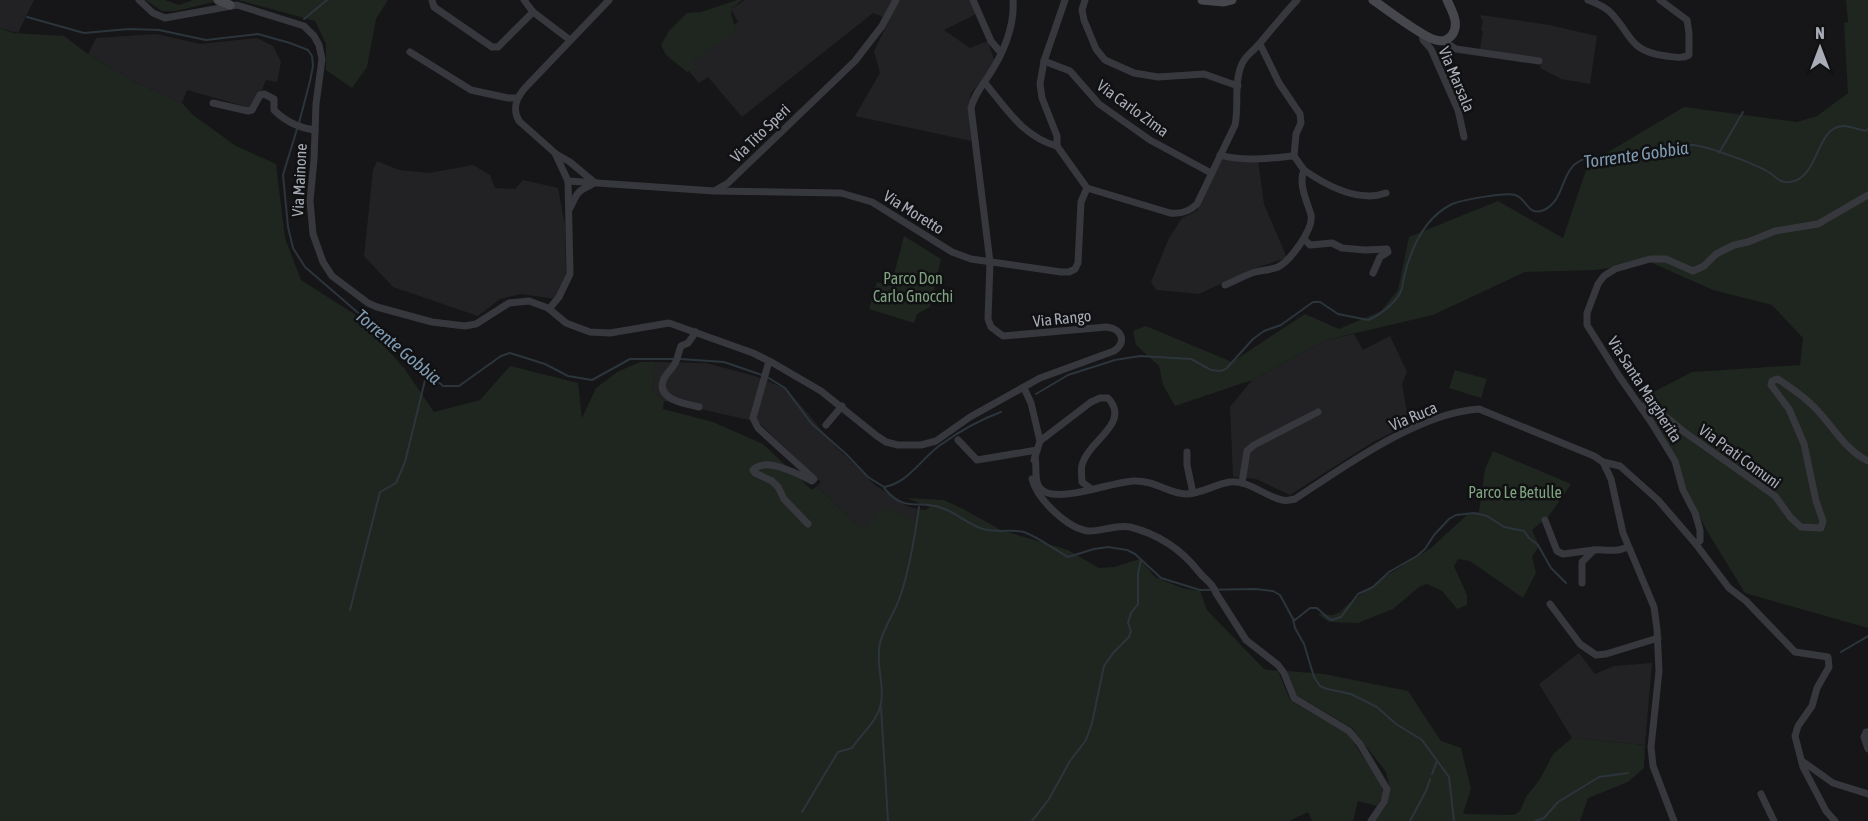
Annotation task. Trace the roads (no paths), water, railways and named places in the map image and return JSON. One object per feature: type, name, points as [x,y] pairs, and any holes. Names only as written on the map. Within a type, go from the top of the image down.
[{"type":"main road","points":[[218,0],[230,5]]},
{"type":"main road","points":[[1202,0],[1224,2],[1232,0]]},
{"type":"main road","points":[[1373,0],[1430,38],[1443,40],[1448,39],[1454,33],[1456,26],[1447,0]]},
{"type":"street","name":"Via Mainone","points":[[139,0],[153,13],[165,18],[230,5],[243,6],[304,26],[314,36],[322,59],[316,104],[310,223],[323,262],[333,276],[368,303],[411,317],[465,326],[476,324],[503,305],[517,301],[533,301],[549,309],[577,329],[610,333],[669,324],[696,332]]},
{"type":"street","points":[[432,0],[434,7],[492,47],[498,47],[533,12]]},
{"type":"street","points":[[524,0],[533,12],[570,40]]},
{"type":"street","points":[[595,183],[555,153],[519,121],[515,108],[517,98],[609,0]]},
{"type":"street","name":"Via Tito Speri","points":[[714,191],[728,183],[855,61],[882,26],[896,0]]},
{"type":"street","points":[[973,0],[991,41],[1001,53]]},
{"type":"street","name":"Via Rango","points":[[1013,0],[1009,33],[985,83],[974,95],[971,108],[990,262],[988,320],[998,334],[1009,337],[1107,327],[1115,328],[1120,332],[1122,340],[1120,347],[1114,351],[1054,371],[1024,388]]},
{"type":"street","points":[[1065,0],[1044,61],[1040,84],[1042,98],[1057,136],[1057,146],[1087,188],[1170,213],[1192,209],[1197,204],[1235,125],[1239,71],[1243,60],[1260,44],[1274,24],[1297,0]]},
{"type":"street","points":[[1085,0],[1082,10],[1084,20],[1096,49],[1105,60],[1134,73],[1158,77],[1204,74],[1238,86]]},
{"type":"street","points":[[1588,0],[1610,12],[1640,49],[1663,56],[1683,58],[1689,55],[1687,20],[1660,0]]},
{"type":"street","name":"Via Marsala","points":[[1422,33],[1423,40],[1431,49],[1458,110],[1464,137]]},
{"type":"street","points":[[1443,40],[1456,49],[1539,61]]},
{"type":"street","points":[[1260,44],[1279,83],[1300,114],[1294,156],[1304,170],[1321,182],[1363,197],[1386,193]]},
{"type":"street","points":[[410,52],[471,90],[517,98]]},
{"type":"street","name":"Via Carlo Zima","points":[[1044,61],[1070,71],[1099,104],[1150,140],[1211,173]]},
{"type":"street","points":[[985,83],[1020,126],[1043,142],[1057,146]]},
{"type":"street","points":[[213,103],[248,111],[252,110],[260,95],[264,94],[274,99],[274,110],[294,124],[315,130]]},
{"type":"street","points":[[549,309],[559,297],[570,274],[568,181],[555,153]]},
{"type":"street","points":[[1220,155],[1247,159],[1294,156]]},
{"type":"street","points":[[1225,285],[1287,261],[1304,238],[1312,222],[1304,196],[1302,175],[1304,170]]},
{"type":"street","points":[[568,181],[577,179],[595,183],[714,191]]},
{"type":"street","points":[[568,211],[579,190],[595,183]]},
{"type":"street","points":[[990,262],[1061,272],[1070,272],[1075,269],[1079,255],[1081,202],[1087,188]]},
{"type":"street","name":"Via Moretto","points":[[714,191],[841,193],[872,202],[952,252],[965,258],[990,262]]},
{"type":"street","name":"Via Santa Margherita","points":[[1695,543],[1700,541],[1700,530],[1695,513],[1683,490],[1676,461],[1618,376],[1587,325],[1587,314],[1593,293],[1604,276],[1615,269],[1650,259],[1666,259],[1692,271],[1704,266],[1716,254],[1734,245],[1775,231],[1818,224],[1868,195]]},
{"type":"street","points":[[1304,238],[1310,245],[1332,243],[1342,248],[1387,249],[1388,252],[1380,257],[1373,273]]},
{"type":"street","points":[[699,407],[679,402],[663,391],[663,380],[676,362],[681,346],[688,343],[696,332],[768,363],[821,390],[886,442],[898,445],[921,445],[936,441],[970,417],[1024,388],[1031,403],[1040,441],[1031,475],[1034,485],[1056,513],[1087,531],[1122,526],[1169,543],[1215,589],[1246,640],[1278,665],[1284,673],[1294,698],[1340,724],[1360,744],[1387,789],[1384,802],[1371,821]]},
{"type":"street","points":[[768,363],[753,418],[758,428],[814,479],[812,481],[773,465],[760,465],[753,470],[772,481],[778,487],[784,500],[808,524]]},
{"type":"street","name":"Via Prati Comuni","points":[[1642,409],[1648,405],[1660,412],[1775,496],[1791,518],[1801,527],[1821,528],[1823,521],[1816,501],[1804,444],[1789,409],[1771,385],[1772,381],[1777,379],[1781,381],[1812,404],[1844,441],[1861,458],[1868,461]]},
{"type":"street","points":[[1040,441],[1091,402],[1100,398],[1108,398],[1117,412],[1114,421],[1083,460],[1081,469],[1082,482],[1090,488]]},
{"type":"street","points":[[826,425],[842,406]]},
{"type":"street","name":"Via Ruca","points":[[1242,483],[1283,500],[1296,500],[1371,449],[1407,431],[1447,416],[1472,410],[1484,411],[1585,452],[1603,462],[1620,466],[1639,482],[1695,543]]},
{"type":"street","points":[[1036,453],[1034,474],[1037,482],[1051,494],[1083,492],[1090,488],[1132,481],[1149,482],[1178,493],[1193,493],[1230,482],[1242,483],[1247,451],[1254,445],[1318,412]]},
{"type":"street","points":[[958,440],[977,460],[1036,453]]},
{"type":"street","points":[[1187,452],[1187,465],[1193,493]]},
{"type":"street","points":[[1603,462],[1611,479],[1628,547],[1654,607],[1659,671],[1651,747],[1653,766],[1674,821]]},
{"type":"street","points":[[1545,520],[1557,551],[1563,554],[1594,550],[1615,552],[1628,547]]},
{"type":"street","points":[[1695,543],[1729,588],[1795,652],[1828,657],[1829,668],[1795,736],[1803,767],[1826,812],[1835,821]]},
{"type":"street","points":[[1582,583],[1582,562],[1594,550]]},
{"type":"street","points":[[1550,604],[1580,644],[1596,655],[1658,638]]},
{"type":"street","points":[[1868,732],[1864,737],[1868,749]]},
{"type":"street","points":[[1802,761],[1833,783],[1868,794]]},
{"type":"street","points":[[1761,794],[1774,821]]},
{"type":"waterway","points":[[304,19],[327,0]]},
{"type":"waterway","name":"Torrente Gobbia","points":[[27,17],[84,33],[129,29],[159,30],[206,40],[258,34],[308,50],[312,56],[313,66],[299,123]]},
{"type":"waterway","points":[[1719,153],[1743,112]]},
{"type":"waterway","name":"Torrente Gobbia","points":[[1036,394],[1068,375],[1115,360],[1140,356],[1191,359],[1211,370],[1220,371],[1226,369],[1253,339],[1264,331],[1281,325],[1313,302],[1320,302],[1338,314],[1368,320],[1387,308],[1399,295],[1407,266],[1420,235],[1442,210],[1465,200],[1510,194],[1519,197],[1534,211],[1544,210],[1555,201],[1566,176],[1574,165],[1589,157],[1613,157],[1693,145],[1744,161],[1763,169],[1781,181],[1790,182],[1807,172],[1827,135],[1834,129],[1843,126],[1865,131],[1868,129]]},
{"type":"waterway","name":"Torrente Gobbia","points":[[297,129],[283,175],[288,227],[293,248],[305,267],[443,386],[459,386],[501,356],[510,353],[545,364],[568,376],[592,380],[630,359],[675,359]]},
{"type":"waterway","name":"Torrente Gobbia","points":[[680,359],[724,362],[762,375]]},
{"type":"waterway","points":[[350,610],[380,492],[396,483],[405,462],[427,372]]},
{"type":"waterway","name":"Torrente Gobbia","points":[[767,377],[785,388],[811,423],[868,477],[884,487],[907,476],[939,446],[954,436],[1001,412]]},
{"type":"waterway","points":[[884,488],[899,501],[942,508],[983,529],[1024,532],[1068,557],[1108,547],[1127,550],[1135,554],[1161,578],[1200,590],[1256,589],[1273,591],[1280,595],[1304,644],[1314,677],[1320,686],[1351,694],[1377,707],[1396,724],[1422,740],[1449,777],[1454,821]]},
{"type":"waterway","points":[[802,812],[838,752],[852,748],[879,710],[882,696],[880,643],[904,586],[919,507]]},
{"type":"waterway","points":[[1293,619],[1295,620],[1310,608],[1317,608],[1332,620],[1341,617],[1358,594],[1373,587],[1389,572],[1417,556],[1449,519],[1456,515],[1474,513],[1487,516],[1504,527],[1524,531],[1538,545],[1551,568],[1566,583]]},
{"type":"waterway","points":[[1032,821],[1049,799],[1070,761],[1086,740],[1092,723],[1104,666],[1129,637],[1131,631],[1128,623],[1131,613],[1138,604],[1138,574],[1141,560]]},
{"type":"waterway","points":[[1841,652],[1868,636]]},
{"type":"waterway","points":[[881,707],[888,821]]},
{"type":"waterway","points":[[1432,774],[1437,761]]},
{"type":"waterway","points":[[1536,821],[1544,818],[1558,802],[1599,777],[1628,773]]},
{"type":"waterway","points":[[1410,821],[1430,779]]},
{"type":"park label","name":"Parco Don Carlo Gnocchi","points":[[913,287]]},
{"type":"park label","name":"Parco Le Betulle","points":[[1515,492]]}]
